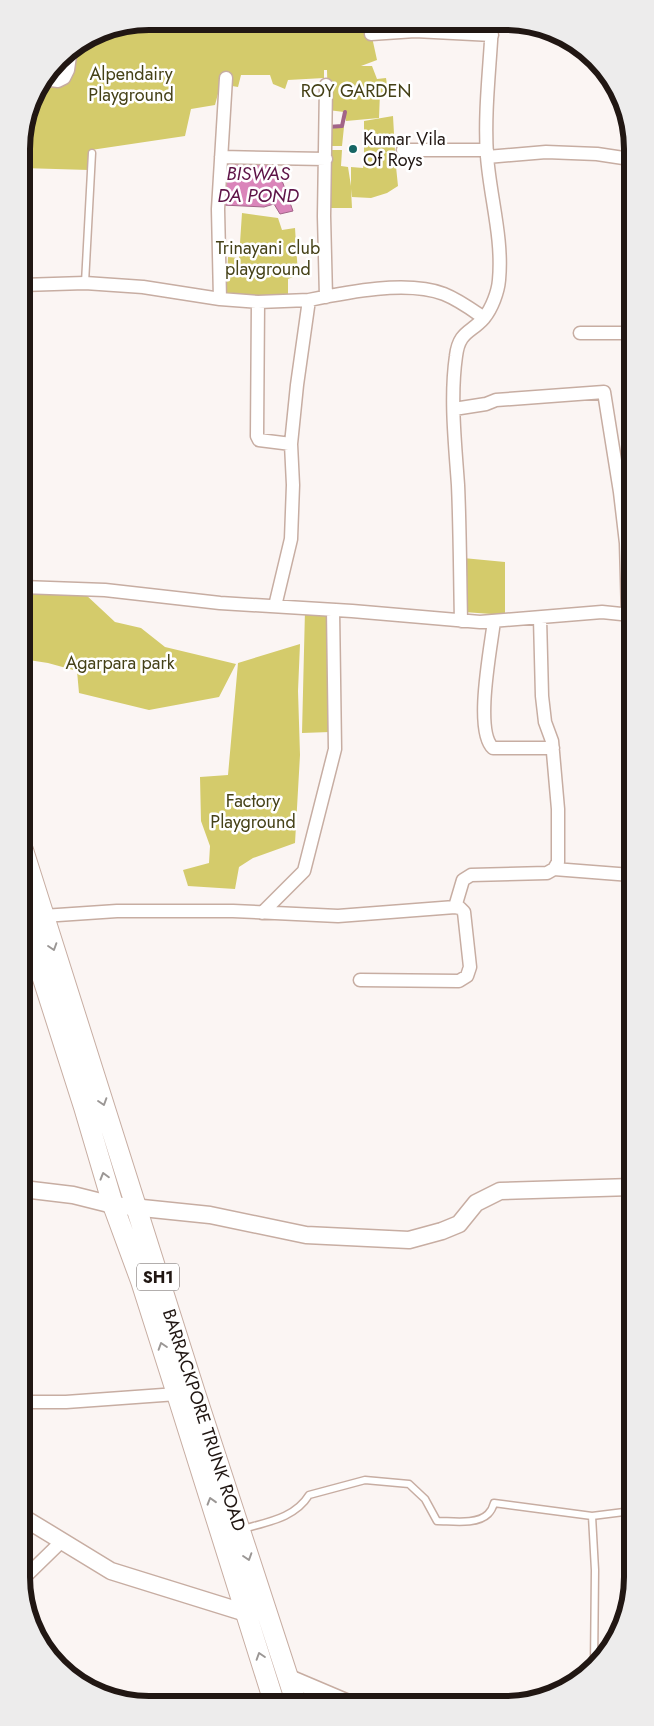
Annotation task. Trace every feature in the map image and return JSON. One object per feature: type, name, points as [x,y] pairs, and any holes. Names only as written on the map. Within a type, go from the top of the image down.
[{"type":"main road","name":"BARRACKPORE TRUNK ROAD","points":[[30,873],[239,1530],[273,1696]]},
{"type":"main road","name":"BARRACKPORE TRUNK ROAD","points":[[30,938],[113,1205],[141,1281],[177,1394],[255,1610],[287,1677],[294,1696]]},
{"type":"street","points":[[371,34],[396,30]]},
{"type":"street","points":[[461,621],[460,520],[454,408],[456,355],[459,344],[466,333],[484,318],[495,298],[500,266],[497,223],[487,154],[487,97],[492,30]]},
{"type":"street","points":[[52,80],[58,81],[64,78],[68,70],[69,60]]},
{"type":"street","points":[[220,299],[218,209],[226,78]]},
{"type":"street","points":[[326,85],[324,216],[326,297]]},
{"type":"street","points":[[404,150],[487,154],[546,152],[597,154],[624,158]]},
{"type":"street","points":[[221,157],[326,159]]},
{"type":"street","points":[[30,285],[85,282],[143,287],[220,299],[258,302],[309,300],[390,289],[427,290],[442,293],[459,301],[484,318]]},
{"type":"street","points":[[275,606],[291,539],[293,485],[291,444],[309,300]]},
{"type":"street","points":[[258,302],[257,436],[259,440],[291,444]]},
{"type":"street","points":[[580,333],[624,333]]},
{"type":"street","points":[[454,408],[486,404],[496,400],[604,392],[624,526]]},
{"type":"street","points":[[30,587],[105,590],[220,603],[461,621],[494,621],[602,612],[624,614]]},
{"type":"street","points":[[262,913],[304,871],[335,750],[333,610]]},
{"type":"street","points":[[455,907],[463,880],[471,875],[547,873],[554,869],[558,862],[558,809],[553,748],[545,722],[542,696],[540,618]]},
{"type":"street","points":[[494,621],[486,685],[484,724],[489,744],[494,748],[553,748]]},
{"type":"street","points":[[554,869],[624,874]]},
{"type":"street","points":[[43,916],[117,911],[232,911],[338,916],[455,907],[460,908],[464,912],[470,967],[467,976],[459,981],[360,980]]},
{"type":"street","points":[[30,1190],[73,1195],[113,1205],[210,1215],[306,1235],[409,1240],[459,1224],[476,1202],[500,1191],[624,1187]]},
{"type":"street","points":[[30,1402],[66,1402],[177,1394]]},
{"type":"street","points":[[30,1522],[111,1571],[255,1610]]},
{"type":"street","points":[[30,1572],[62,1541]]},
{"type":"street","points":[[287,1677],[332,1696]]},
{"type":"lane","points":[[85,282],[92,153]]},
{"type":"lane","points":[[239,1530],[290,1514],[305,1503],[310,1495],[365,1480],[410,1484],[424,1499],[437,1521],[479,1519],[488,1514],[494,1504],[592,1516],[624,1512]]},
{"type":"lane","points":[[592,1516],[594,1657]]},
{"type":"green space","name":"Alpendairy Playground","points":[[141,30],[370,30],[377,60],[361,66],[372,66],[377,79],[386,78],[388,91],[380,93],[379,118],[346,121],[344,112],[328,110],[327,70],[324,70],[324,78],[288,80],[285,89],[273,84],[270,75],[241,75],[238,87],[226,85],[223,75],[215,105],[191,109],[185,136],[91,150],[89,170],[30,168],[32,126],[39,103],[50,83],[66,85],[70,59],[103,39],[126,32]]},
{"type":"green space","points":[[393,116],[395,151],[392,152],[395,157],[398,186],[387,193],[371,198],[352,197],[351,189],[352,208],[325,208],[328,150],[342,150],[341,166],[348,167],[351,186],[351,167],[363,168],[365,156],[389,152],[364,154],[364,121]]},
{"type":"green space","points":[[344,127],[342,146],[328,146],[328,129]]},
{"type":"green space","name":"Trinayani club playground","points":[[242,213],[278,218],[282,230],[295,228],[298,275],[288,279],[288,298],[226,296],[228,257],[239,258]]},
{"type":"green space","points":[[463,558],[505,562],[505,615],[464,612]]},
{"type":"green space","name":"Agarpara park","points":[[30,592],[85,594],[115,622],[141,628],[165,647],[236,664],[219,697],[149,710],[79,693],[77,671],[30,660]]},
{"type":"green space","points":[[305,610],[333,611],[330,732],[302,733]]},
{"type":"green space","name":"Factory Playground","points":[[300,644],[298,691],[300,755],[295,843],[253,858],[239,867],[235,889],[188,886],[183,870],[209,863],[210,846],[201,821],[200,777],[228,775],[238,663]]},
{"type":"water","name":"BISWAS DA POND","points":[[224,161],[276,164],[293,211],[280,214],[274,204],[264,207],[222,205]]},
{"type":"waterway","points":[[328,127],[342,126],[345,112]]},
{"type":"place","name":"Kumar Vila Of Roys","points":[[353,149]]},
{"type":"park label","name":"ROY GARDEN","points":[[356,91]]}]
